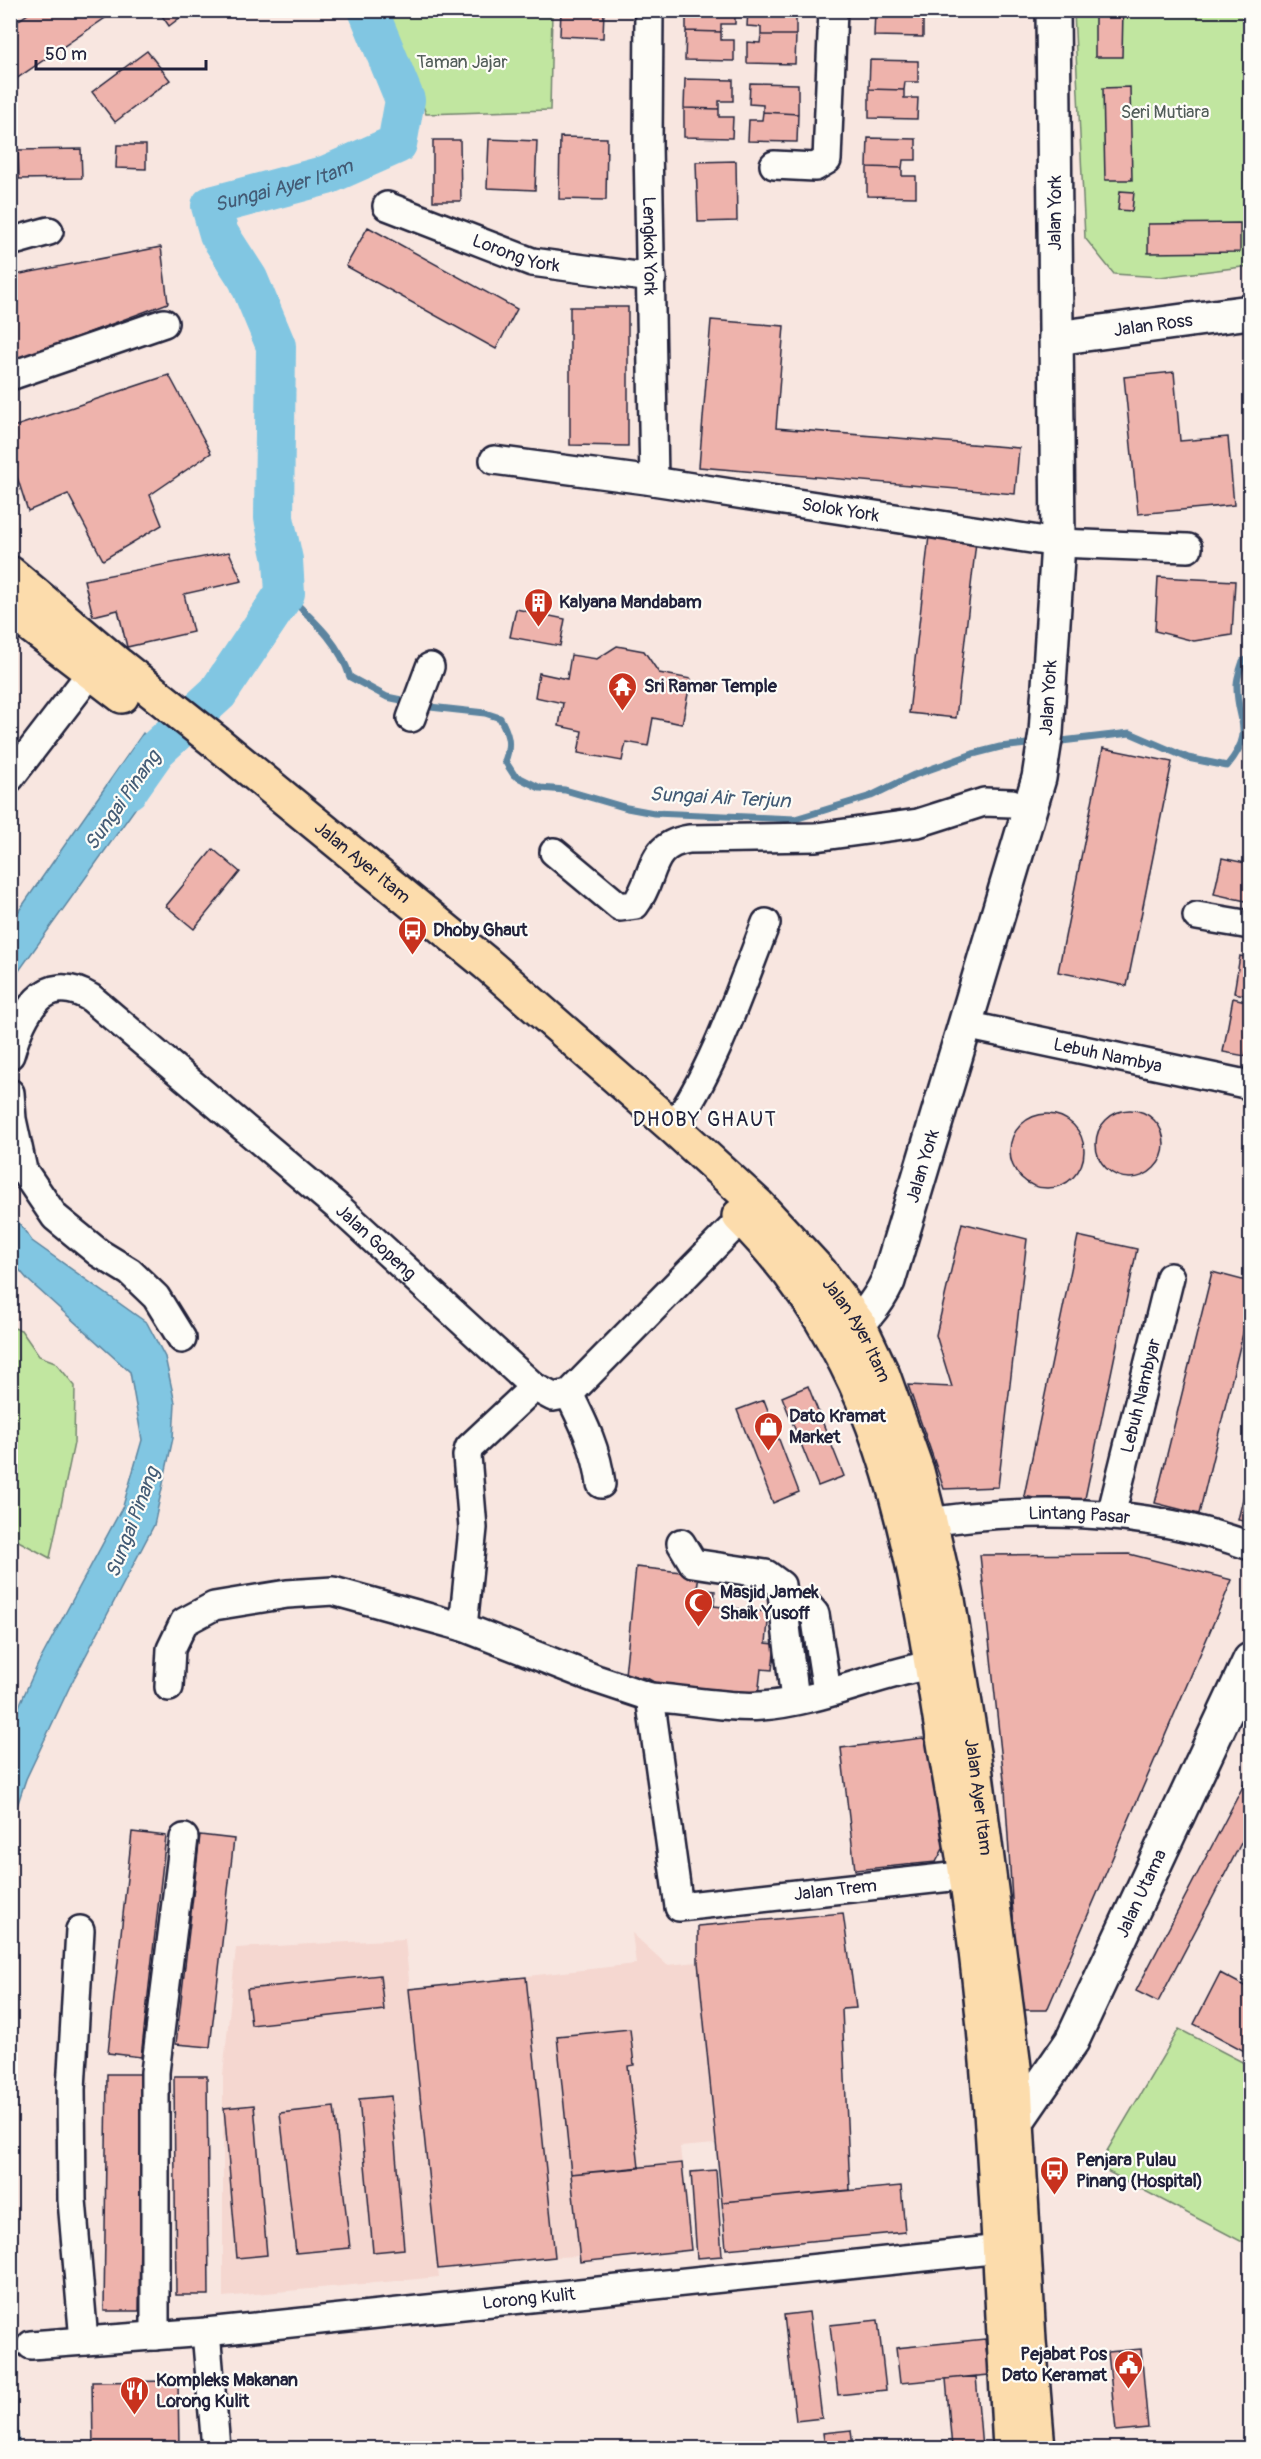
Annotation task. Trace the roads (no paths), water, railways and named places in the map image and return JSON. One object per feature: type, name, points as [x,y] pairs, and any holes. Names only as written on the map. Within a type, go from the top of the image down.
[{"type":"main road","name":"Jalan Ayer Itam","points":[[10,573],[99,663],[138,695],[487,964],[673,1127],[758,1205],[820,1273],[847,1334],[878,1442],[917,1524],[950,1611],[978,1875],[986,2062],[1038,2448]]},
{"type":"main road","name":"Jalan Ayer Itam","points":[[10,610],[99,663]]},
{"type":"main road","name":"Jalan Ayer Itam","points":[[208,748],[742,1218],[794,1281],[847,1334]]},
{"type":"main road","name":"Jalan Ayer Itam","points":[[917,1524],[931,1665],[978,1875],[1011,2045],[1017,2121],[1011,2248],[1010,2448]]},
{"type":"street","name":"Lengkok York","points":[[649,10],[648,142],[654,481]]},
{"type":"street","points":[[774,165],[815,166],[827,160],[832,10]]},
{"type":"street","name":"Jalan York","points":[[847,1334],[878,1302],[888,1281],[1035,793],[1046,733],[1058,543],[1053,10]]},
{"type":"street","name":"Lorong York","points":[[387,206],[532,262],[652,278]]},
{"type":"street","points":[[10,242],[49,231]]},
{"type":"street","name":"Jalan Ross","points":[[1056,338],[1251,312]]},
{"type":"street","points":[[10,376],[164,323]]},
{"type":"street","name":"Solok York","points":[[494,460],[654,481],[1058,543],[1188,548]]},
{"type":"street","points":[[10,778],[99,663]]},
{"type":"street","points":[[411,718],[430,667]]},
{"type":"street","points":[[554,852],[620,907],[635,905],[642,895],[658,855],[671,842],[689,839],[816,837],[918,823],[984,802],[1012,803],[1035,793]]},
{"type":"street","points":[[1197,916],[1251,925]]},
{"type":"street","points":[[673,1127],[686,1109],[729,1016],[766,923]]},
{"type":"street","name":"Jalan Gopeng","points":[[10,1055],[16,1033],[37,999],[50,990],[65,987],[77,990],[91,998],[339,1208],[534,1387],[553,1397],[569,1394]]},
{"type":"street","name":"Lebuh Nambya","points":[[965,1025],[1251,1085]]},
{"type":"street","points":[[10,1093],[12,1119],[23,1170],[55,1217],[99,1253],[130,1272],[156,1297],[182,1339]]},
{"type":"street","points":[[601,1484],[589,1433],[569,1394],[742,1218]]},
{"type":"street","name":"Lebuh Nambyar","points":[[1111,1515],[1170,1277]]},
{"type":"street","points":[[463,1627],[473,1528],[467,1456],[469,1448],[534,1387]]},
{"type":"street","name":"Lintang Pasar","points":[[917,1524],[1015,1514],[1111,1515],[1212,1532],[1251,1546]]},
{"type":"street","points":[[681,1543],[693,1563],[766,1574],[781,1585],[795,1700]]},
{"type":"street","points":[[169,1687],[171,1649],[184,1622],[214,1606],[286,1594],[333,1591],[463,1627],[596,1679],[650,1696],[760,1707],[827,1692],[897,1671],[931,1665]]},
{"type":"street","points":[[784,1610],[809,1607],[816,1614],[827,1692]]},
{"type":"street","name":"Jalan Utama","points":[[1017,2121],[1072,2042],[1250,1664]]},
{"type":"street","name":"Jalan Trem","points":[[650,1696],[680,1907],[978,1875]]},
{"type":"street","points":[[154,2336],[155,2072],[184,1838]]},
{"type":"street","points":[[80,1930],[71,2089],[72,2200],[84,2341]]},
{"type":"street","name":"Lorong Kulit","points":[[31,2345],[206,2332],[1011,2248]]},
{"type":"street","points":[[206,2332],[216,2448]]},
{"type":"water","name":"Sungai Pinang","points":[[143,733],[172,757],[11,982],[11,922]]},
{"type":"water","name":"Sungai Pinang","points":[[11,1212],[32,1241],[147,1323],[165,1357],[175,1403],[173,1438],[154,1525],[70,1686],[26,1779],[11,1824],[11,1724],[38,1664],[123,1506],[142,1440],[130,1372],[28,1280],[11,1260]]},
{"type":"water","points":[[11,2278],[19,2448],[11,2448]]},
{"type":"waterway","name":"Sungai Ayer Itam","points":[[128,790],[156,750],[218,693],[285,593],[283,560],[274,518],[276,346],[248,279],[219,234],[211,206],[327,175],[397,144],[405,100],[368,10]]},
{"type":"waterway","name":"Sungai Air Terjun","points":[[285,593],[332,641],[350,677],[387,697],[411,702]]},
{"type":"waterway","name":"Sungai Air Terjun","points":[[1053,742],[1130,733],[1188,758],[1227,766],[1236,754],[1243,734],[1237,682],[1243,661],[1250,659]]},
{"type":"waterway","name":"Sungai Air Terjun","points":[[421,706],[485,713],[500,718],[508,739],[505,761],[514,775],[540,788],[565,790],[627,808],[654,813],[795,819],[871,796],[914,775],[973,754],[1000,747],[1036,743]]},
{"type":"place","name":"Kalyana Mandabam","points":[[538,628]]},
{"type":"place","name":"Sri Ramar Temple","points":[[623,712]]},
{"type":"place","name":"Dhoby Ghaut","points":[[412,956]]},
{"type":"place","name":"Dato Kramat Market","points":[[768,1452]]},
{"type":"place","name":"Masjid Jamek Shaik Yusoff","points":[[699,1628]]},
{"type":"place","name":"Penjara Pulau Pinang (Hospital)","points":[[1055,2196]]},
{"type":"place","name":"Pejabat Pos Dato Keramat","points":[[1128,2390]]},
{"type":"place","name":"Kompleks Makanan Lorong Kulit","points":[[135,2416]]},
{"type":"district","name":"DHOBY GHAUT","points":[[705,1119]]},
{"type":"park label","name":"Taman Jajar","points":[[462,62]]},
{"type":"park label","name":"Seri Mutiara","points":[[1165,112]]}]
